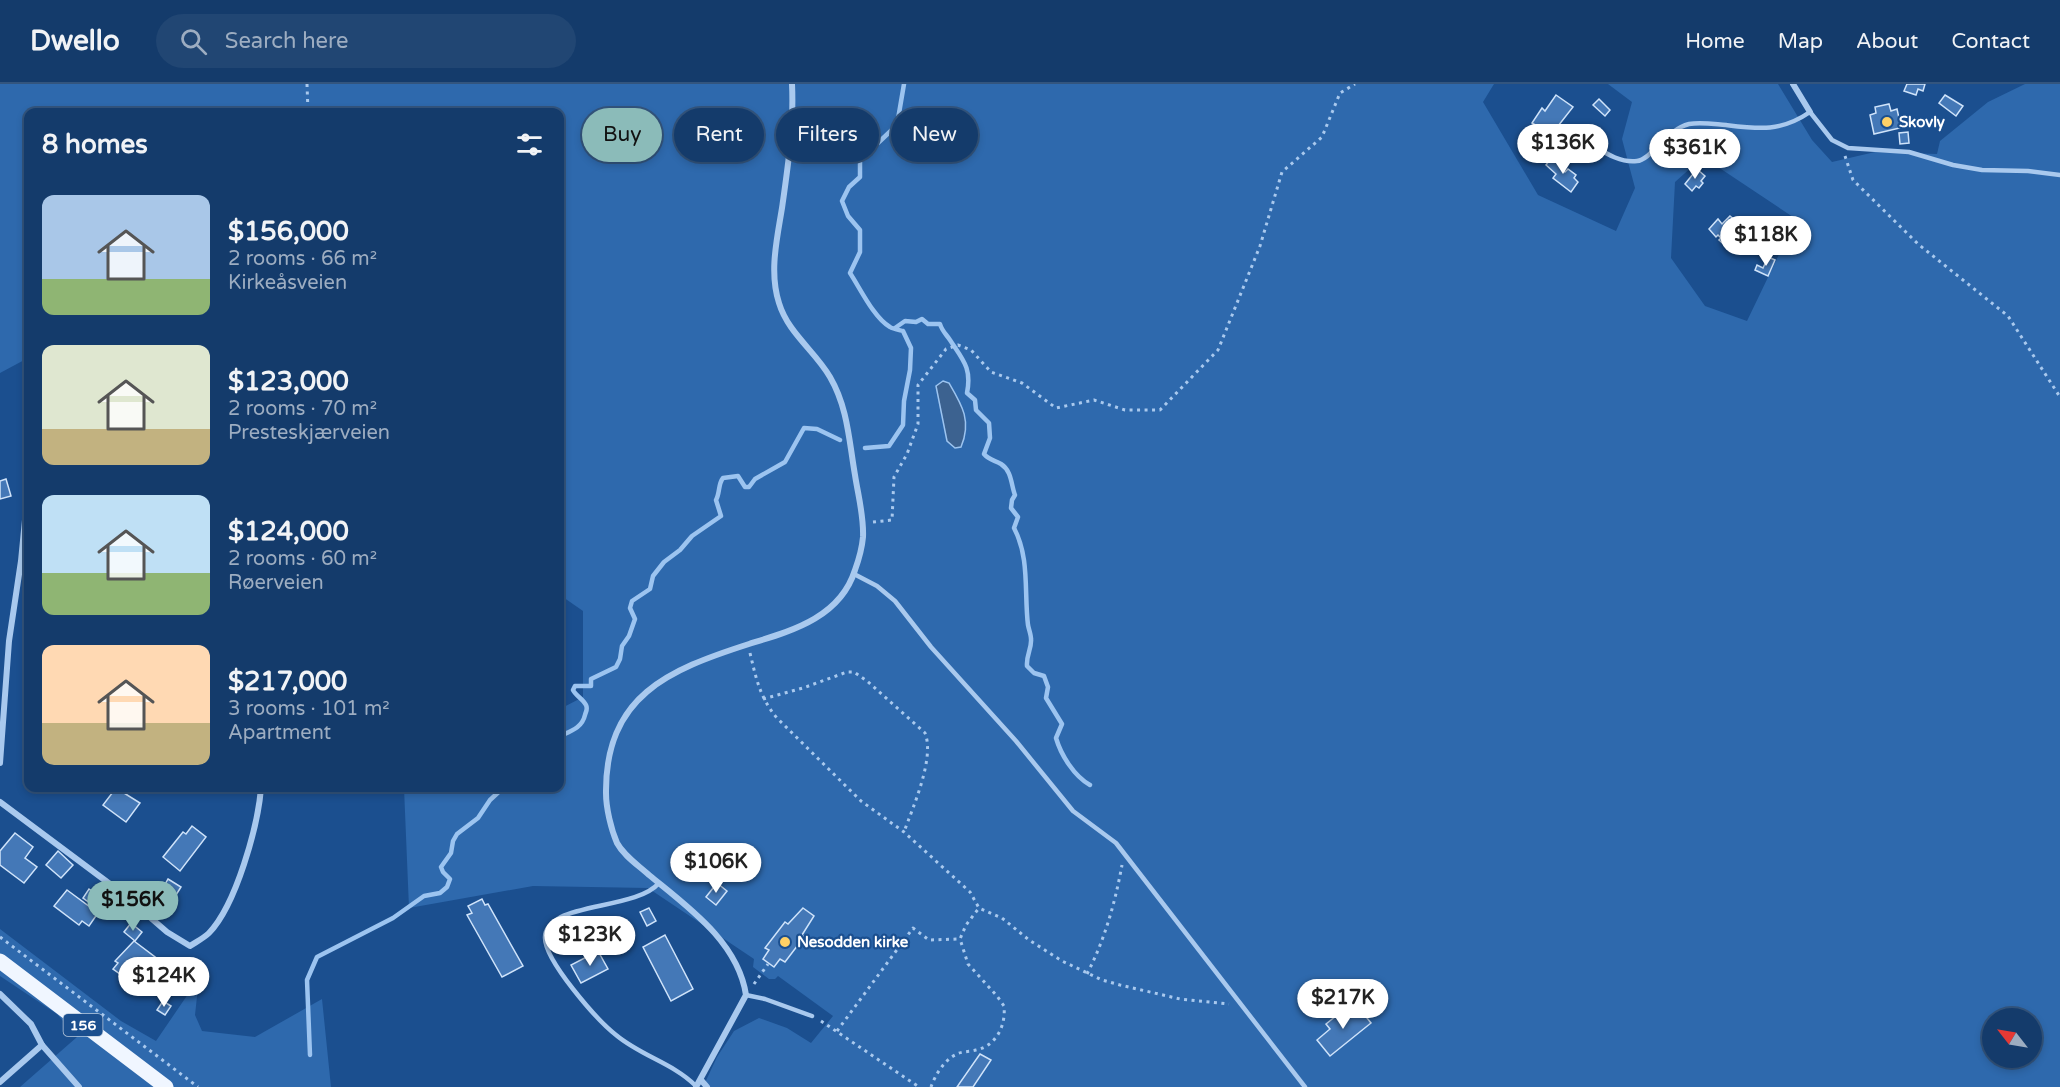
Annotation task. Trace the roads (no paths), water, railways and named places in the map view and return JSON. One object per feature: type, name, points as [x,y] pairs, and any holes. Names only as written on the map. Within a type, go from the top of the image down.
[{"type":"main road","name":"156","points":[[0,961],[166,1087]]},
{"type":"street","points":[[696,1087],[746,995],[743,978],[725,947],[691,908],[629,858],[617,843],[606,795],[608,758],[615,736],[626,716],[639,697],[648,689],[704,660],[800,626],[820,616],[833,606],[854,574],[861,549],[862,523],[847,420],[840,397],[826,369],[794,331],[783,314],[775,288],[775,250],[791,141],[792,84]]},
{"type":"street","points":[[1793,84],[1810,112]]},
{"type":"street","points":[[0,763],[9,641],[24,530]]},
{"type":"street","points":[[0,802],[122,893],[167,932],[190,946],[209,933],[230,902],[256,819],[260,792]]},
{"type":"street","points":[[0,994],[32,1024],[42,1045],[79,1087]]},
{"type":"street","points":[[0,1082],[42,1045]]},
{"type":"street","points":[[701,1080],[707,1087]]},
{"type":"lane","points":[[1594,146],[1617,159],[1637,162],[1645,158],[1667,136],[1682,126],[1710,123],[1764,129],[1787,124],[1810,112],[1832,140],[1841,146],[1909,152],[1953,165],[1982,170],[2028,171],[2060,175]]},
{"type":"lane","points":[[854,574],[877,586],[895,601],[1073,811],[1116,843],[1239,1005],[1305,1087]]},
{"type":"lane","points":[[659,883],[651,891],[579,910],[558,918],[548,928],[544,939],[550,955],[574,990],[603,1023],[634,1049],[670,1065],[696,1087]]},
{"type":"lane","points":[[746,995],[765,999],[812,1016]]},
{"type":"waterway","points":[[865,448],[889,446],[903,425],[911,348],[903,331],[890,327],[878,317],[850,273],[860,252],[860,230],[848,216],[842,201],[849,187],[860,177],[860,160],[897,125],[904,84]]},
{"type":"waterway","points":[[895,328],[905,321],[916,322],[922,319],[928,324],[940,324],[965,365],[968,377],[967,393],[975,400],[976,410],[989,423],[990,438],[984,454],[1005,467],[1011,478],[1015,495],[1011,508],[1018,517],[1014,528],[1024,563],[1028,625],[1031,637],[1027,666],[1034,673],[1044,676],[1048,687],[1046,698],[1062,724],[1056,738],[1058,745],[1074,771],[1090,785]]},
{"type":"waterway","points":[[564,734],[579,726],[587,710],[585,703],[573,690],[575,686],[591,686],[591,679],[616,667],[622,646],[629,636],[635,619],[630,608],[632,601],[650,589],[653,576],[664,562],[680,550],[692,536],[721,516],[716,500],[723,478],[738,476],[745,487],[749,487],[755,479],[785,462],[804,428],[817,429],[840,440]]},
{"type":"waterway","points":[[310,1055],[307,980],[317,957],[393,918],[424,896],[440,893],[447,887],[450,879],[441,867],[451,853],[453,841],[457,834],[478,818],[490,800],[499,792]]},
{"type":"place","name":"Skovly","points":[[1887,122]]},
{"type":"place","name":"Nesodden kirke","points":[[785,942]]}]
